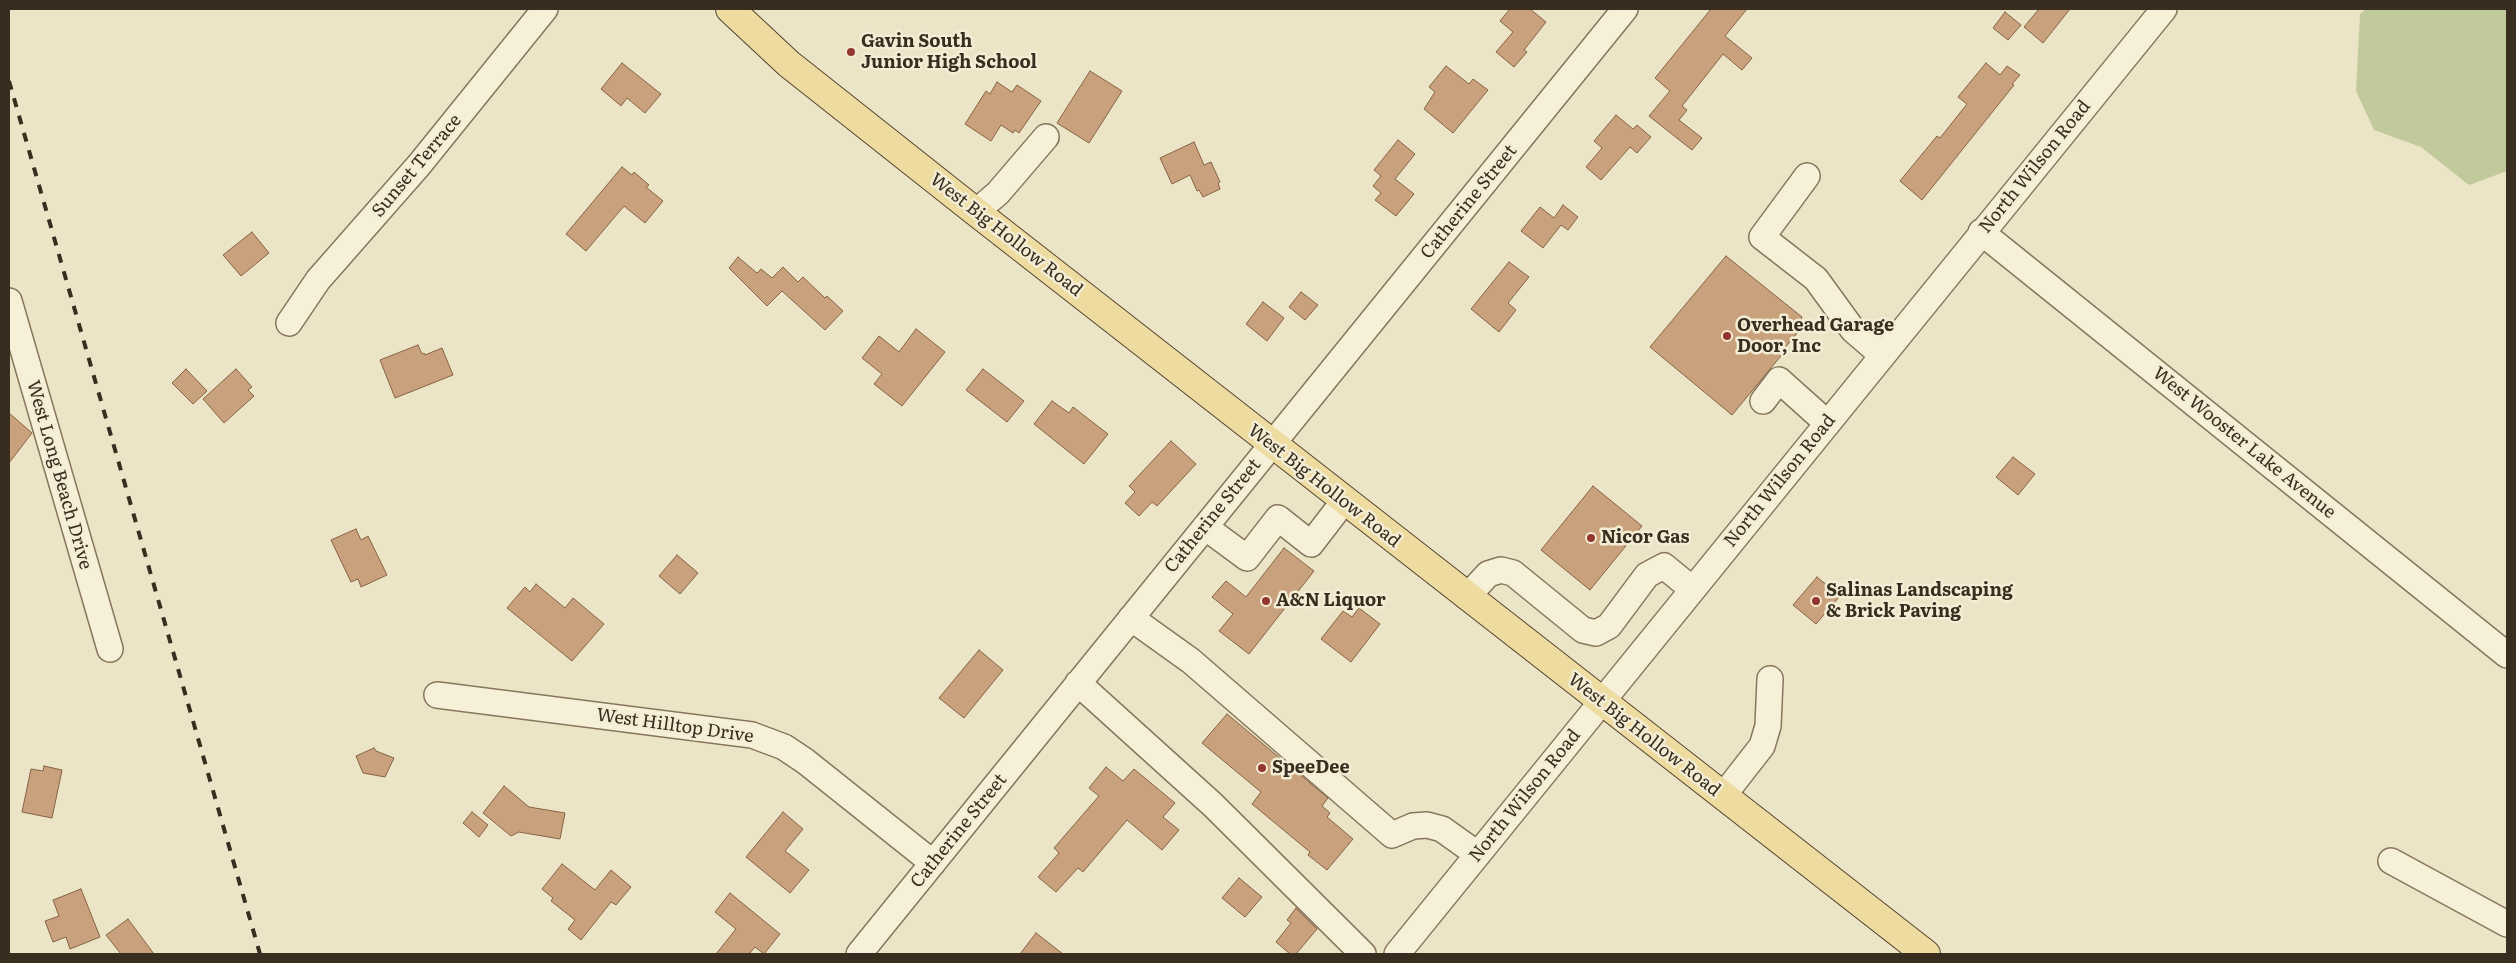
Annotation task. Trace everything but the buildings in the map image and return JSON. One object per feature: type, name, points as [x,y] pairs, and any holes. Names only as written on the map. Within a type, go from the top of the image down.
[{"type":"main road","name":"West Big Hollow Road","points":[[741,12],[789,64],[1271,445],[1926,954]]},
{"type":"street","name":"Sunset Terrace","points":[[289,323],[318,280],[413,173],[545,9]]},
{"type":"street","name":"Catherine Street","points":[[859,954],[1626,9]]},
{"type":"street","name":"North Wilson Road","points":[[1397,954],[1982,232],[2158,11]]},
{"type":"street","points":[[976,212],[998,193],[1046,137]]},
{"type":"street","points":[[1807,176],[1762,237],[1816,279],[1854,330],[1882,355]]},
{"type":"street","name":"West Wooster Lake Avenue","points":[[1982,232],[2507,655]]},
{"type":"street","name":"West Long Beach Drive","points":[[9,301],[110,648]]},
{"type":"street","points":[[1763,401],[1779,380],[1827,422]]},
{"type":"street","points":[[1205,526],[1247,558],[1278,518],[1311,544],[1344,501]]},
{"type":"street","points":[[1467,597],[1488,574],[1501,570],[1513,573],[1583,630],[1596,633],[1609,626],[1647,575],[1664,566],[1692,589]]},
{"type":"street","points":[[1131,618],[1191,661],[1392,835],[1413,826],[1427,825],[1442,829],[1478,854]]},
{"type":"street","points":[[1723,796],[1762,746],[1768,726],[1770,679]]},
{"type":"street","points":[[1078,683],[1214,805],[1363,954]]},
{"type":"street","name":"West Hilltop Drive","points":[[437,696],[752,734],[784,747],[805,761],[933,863]]},
{"type":"street","points":[[2391,861],[2507,924]]},
{"type":"green space","points":[[2366,9],[2507,9],[2507,171],[2469,185],[2421,147],[2374,130],[2356,91],[2360,14]]},
{"type":"railway","points":[[9,81],[260,954]]},
{"type":"place","name":"Gavin South Junior High School","points":[[851,52]]},
{"type":"place","name":"Overhead Garage Door, Inc","points":[[1727,336]]},
{"type":"place","name":"Nicor Gas","points":[[1591,538]]},
{"type":"place","name":"A&N Liquor","points":[[1266,601]]},
{"type":"place","name":"Salinas Landscaping & Brick Paving","points":[[1816,601]]},
{"type":"place","name":"SpeeDee","points":[[1262,768]]}]
